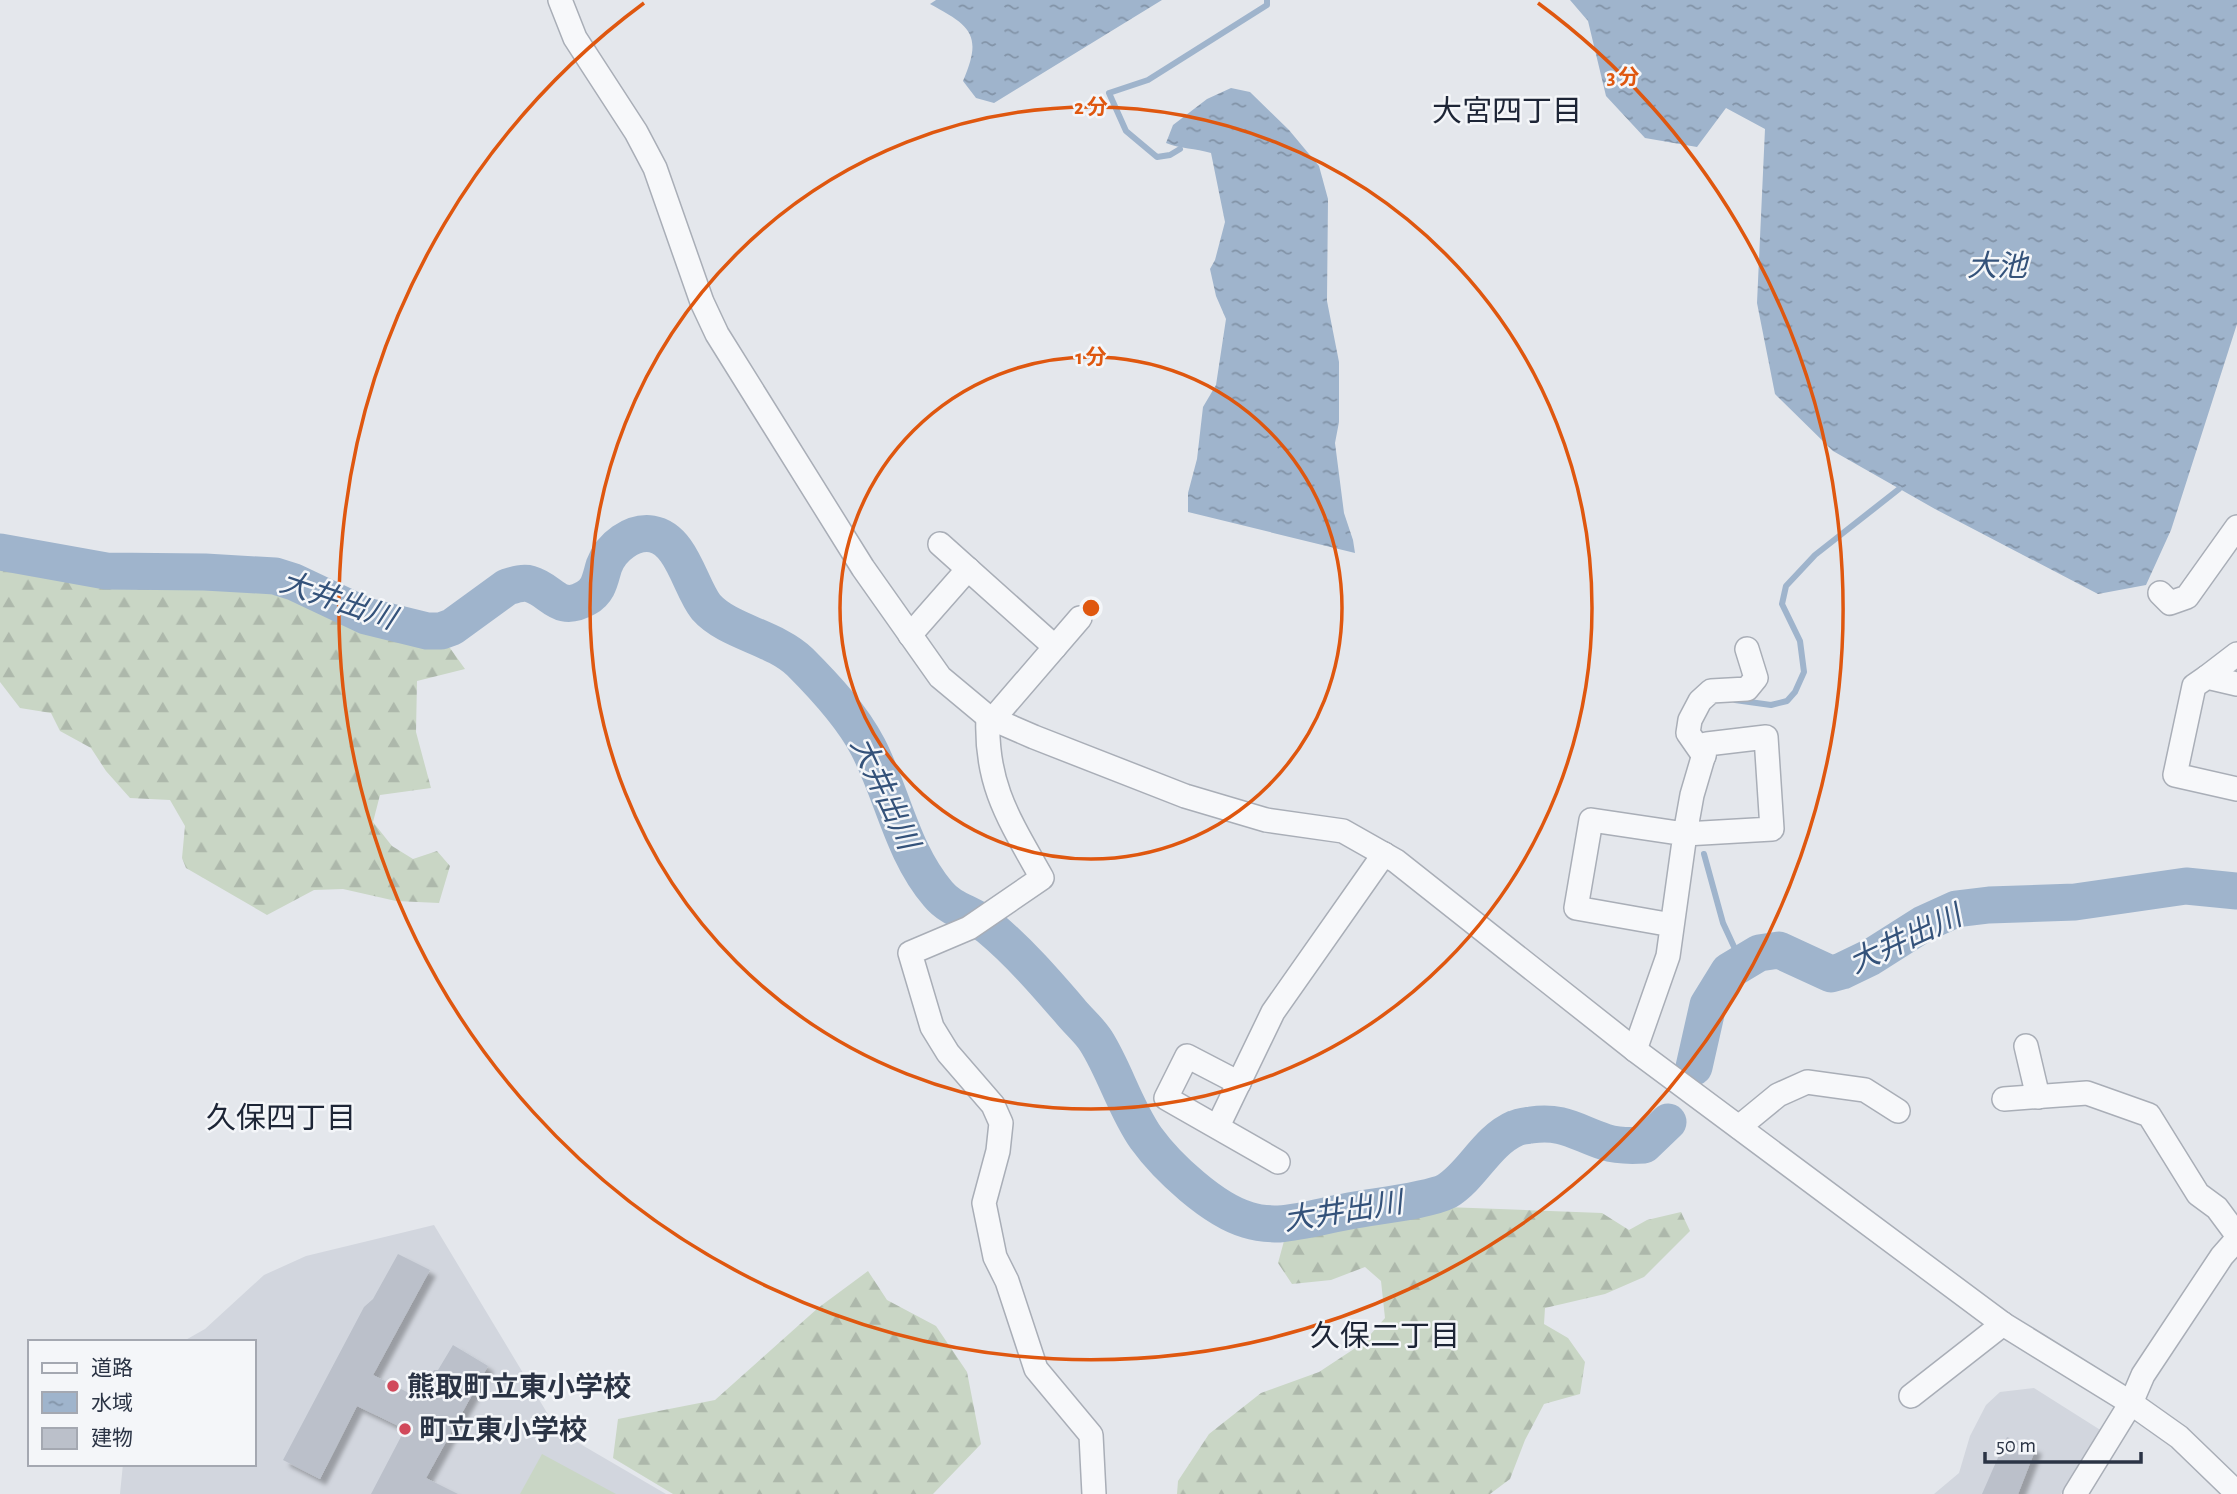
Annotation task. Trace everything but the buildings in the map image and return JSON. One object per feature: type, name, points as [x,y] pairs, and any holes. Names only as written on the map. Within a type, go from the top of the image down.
[{"type":"street","points":[[560,0],[575,38],[636,132],[655,167],[702,302],[717,334],[863,568],[940,677],[990,718],[1045,742],[1185,796],[1266,820],[1343,831],[1396,861],[1635,1050],[2003,1324],[2179,1437],[2237,1493]]},
{"type":"street","points":[[2160,593],[2170,603],[2187,597],[2237,527]]},
{"type":"street","points":[[940,544],[1055,647]]},
{"type":"street","points":[[910,635],[968,569]]},
{"type":"street","points":[[1080,618],[990,718],[987,746],[992,776],[1007,815],[1042,877],[969,928],[910,953],[932,1027],[948,1053],[993,1105],[1001,1123],[998,1151],[984,1203],[995,1257],[1007,1281],[1036,1369],[1090,1435],[1094,1494]]},
{"type":"street","points":[[1704,756],[1688,733],[1690,720],[1700,701],[1712,691],[1747,689],[1756,678],[1747,649]]},
{"type":"street","points":[[2237,654],[2194,686],[2175,775],[2237,789]]},
{"type":"street","points":[[2207,677],[2237,684]]},
{"type":"street","points":[[1635,1050],[1668,956],[1685,834],[1692,795],[1707,744],[1766,737],[1772,829],[1685,834],[1591,820],[1576,908],[1672,925]]},
{"type":"street","points":[[1218,1126],[1273,1012],[1384,854]]},
{"type":"street","points":[[2025,1045],[2038,1097]]},
{"type":"street","points":[[1239,1083],[1187,1056],[1166,1098],[1278,1162]]},
{"type":"street","points":[[1739,1127],[1778,1095],[1807,1082],[1865,1090],[1898,1111]]},
{"type":"street","points":[[2004,1099],[2087,1093],[2149,1115],[2198,1194],[2217,1208],[2237,1237],[2183,1311],[2143,1375],[2131,1404],[2075,1494]]},
{"type":"street","points":[[1911,1396],[2003,1324]]},
{"type":"shaded area","name":"熊取町立東小学校","points":[[434,1225],[558,1431],[666,1494],[120,1494],[123,1466],[256,1466],[256,1340],[186,1340],[205,1329],[264,1275],[306,1256]]},
{"type":"shaded area","points":[[2034,1388],[2102,1431],[2061,1494],[1934,1494],[1959,1473],[1970,1436],[1986,1405],[2000,1392]]},
{"type":"green space","points":[[0,562],[107,578],[275,585],[366,630],[450,648],[465,669],[417,681],[416,732],[431,788],[380,795],[373,822],[392,846],[413,859],[437,851],[450,866],[439,903],[396,901],[343,889],[314,890],[267,915],[186,868],[182,858],[185,826],[170,800],[130,798],[106,771],[91,748],[60,731],[51,713],[20,708],[0,682]]},
{"type":"green space","points":[[1446,1207],[1602,1213],[1629,1230],[1647,1220],[1681,1212],[1690,1231],[1644,1277],[1605,1294],[1545,1308],[1544,1324],[1568,1338],[1585,1362],[1580,1394],[1544,1404],[1525,1440],[1510,1479],[1490,1494],[1177,1494],[1178,1481],[1209,1434],[1261,1393],[1319,1372],[1363,1343],[1385,1318],[1381,1281],[1365,1267],[1331,1280],[1292,1284],[1278,1263],[1284,1241],[1329,1227]]},
{"type":"green space","points":[[868,1271],[887,1300],[936,1326],[967,1372],[981,1444],[933,1494],[673,1494],[613,1458],[618,1419],[715,1400],[818,1308]]},
{"type":"green space","points":[[542,1454],[616,1494],[520,1494]]},
{"type":"water","points":[[936,0],[1162,0],[994,103],[976,98],[963,81],[972,53],[969,33],[955,19],[930,4]]},
{"type":"water","name":"大池","points":[[1570,0],[2237,0],[2237,324],[2171,530],[2146,585],[2098,594],[1935,509],[1833,451],[1775,394],[1757,303],[1765,129],[1726,108],[1697,147],[1645,138],[1606,96],[1588,21]]},
{"type":"water","points":[[1231,88],[1250,92],[1289,130],[1319,166],[1328,199],[1327,301],[1339,362],[1339,422],[1335,443],[1344,513],[1355,553],[1188,512],[1188,493],[1197,459],[1203,407],[1216,385],[1226,319],[1216,296],[1210,269],[1225,222],[1211,153],[1166,143],[1173,125],[1207,99]]},
{"type":"waterway","points":[[1180,149],[1170,155],[1157,157],[1126,131],[1109,93],[1148,80],[1267,5],[1267,0]]},
{"type":"waterway","points":[[1735,700],[1771,705],[1787,701],[1795,692],[1804,672],[1800,641],[1782,604],[1786,586],[1815,555],[1899,489]]},
{"type":"waterway","name":"大井出川","points":[[0,552],[106,571],[275,576],[294,582],[366,616],[427,631],[441,631],[452,627],[507,587],[518,584],[527,583],[538,587],[562,602],[576,602],[586,598],[594,592],[607,559],[623,542],[644,534],[662,538],[678,554],[700,598],[715,616],[789,653],[837,702],[868,747],[915,860],[938,894],[949,904],[983,922],[1000,937],[1090,1033],[1146,1138],[1166,1162],[1220,1207],[1248,1220],[1267,1224],[1288,1223],[1439,1194],[1465,1176],[1496,1141],[1519,1127],[1552,1124],[1610,1143],[1634,1146],[1644,1145],[1668,1122]]},
{"type":"waterway","points":[[1704,854],[1723,923],[1742,964]]},
{"type":"waterway","name":"大井出川","points":[[1694,1067],[1708,1005],[1729,971],[1759,953],[1779,950],[1831,974],[1871,957],[1923,924],[1956,909],[2075,902],[2186,886],[2237,891]]},
{"type":"place","name":"熊取町立東小学校","points":[[393,1386]]},
{"type":"place","name":"町立東小学校","points":[[405,1429]]},
{"type":"district","name":"大宮四丁目","points":[[1507,111]]},
{"type":"district","name":"久保四丁目","points":[[281,1118]]},
{"type":"district","name":"久保二丁目","points":[[1385,1336]]}]
